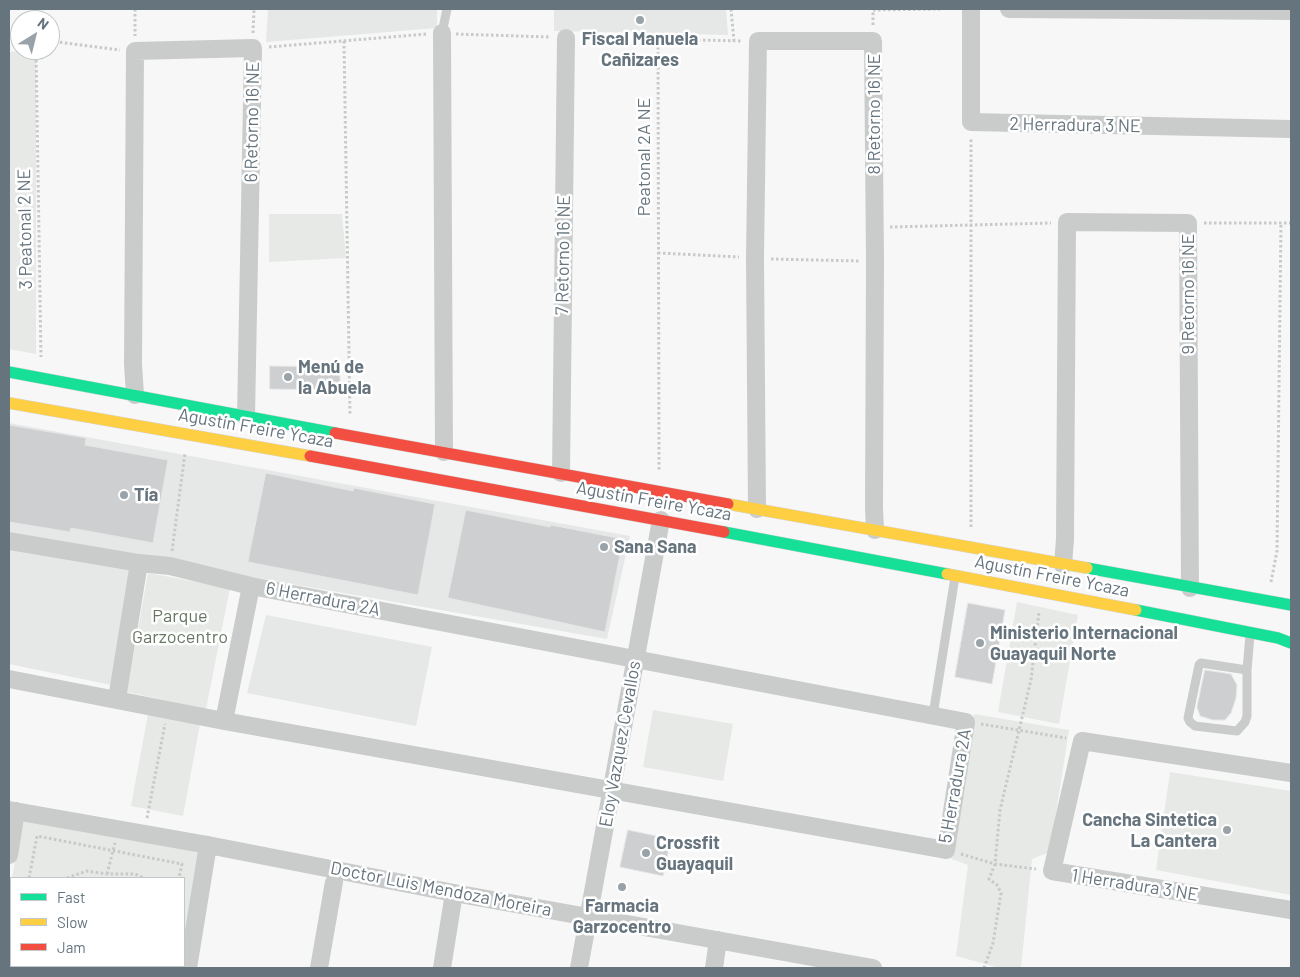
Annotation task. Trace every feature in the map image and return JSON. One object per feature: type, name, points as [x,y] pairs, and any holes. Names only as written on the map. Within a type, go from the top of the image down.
[{"type":"main road","name":"Agustín Freire Ycaza","points":[[9,372],[246,417],[350,434],[1291,605]]},
{"type":"main road","name":"Agustín Freire Ycaza","points":[[9,403],[187,433],[955,574],[1278,638],[1291,643]]},
{"type":"street","points":[[971,9],[972,122]]},
{"type":"street","points":[[1009,9],[1291,11]]},
{"type":"street","points":[[442,33],[444,452]]},
{"type":"street","name":"7 Retorno 16 NE","points":[[561,473],[566,38]]},
{"type":"street","points":[[757,509],[755,258],[758,41]]},
{"type":"street","name":"8 Retorno 16 NE","points":[[758,41],[873,41],[875,530]]},
{"type":"street","name":"6 Retorno 16 NE","points":[[136,51],[253,48],[246,417]]},
{"type":"street","points":[[135,395],[133,364],[136,51]]},
{"type":"street","name":"2 Herradura 3 NE","points":[[972,122],[1291,129]]},
{"type":"street","points":[[1063,565],[1066,539],[1067,222]]},
{"type":"street","name":"9 Retorno 16 NE","points":[[1067,222],[1188,223],[1190,588]]},
{"type":"street","name":"Eloy Vazquez Cevallos","points":[[579,968],[661,520]]},
{"type":"street","name":"6 Herradura 2A","points":[[9,541],[139,563],[170,566],[251,586],[636,658]]},
{"type":"street","points":[[117,699],[139,563]]},
{"type":"street","points":[[224,721],[251,586]]},
{"type":"street","name":"5 Herradura 2A","points":[[612,790],[946,850],[966,722],[636,658]]},
{"type":"street","points":[[9,679],[224,721],[612,790]]},
{"type":"street","points":[[1082,741],[1291,774]]},
{"type":"street","name":"1 Herradura 3 NE","points":[[1082,741],[1052,871],[1291,910]]},
{"type":"street","points":[[9,854],[12,810]]},
{"type":"street","name":"Doctor Luis Mendoza Moreira","points":[[12,810],[208,845],[454,893],[718,940],[846,966],[873,968]]},
{"type":"street","points":[[188,968],[208,845]]},
{"type":"street","points":[[319,968],[334,882]]},
{"type":"street","points":[[442,968],[454,893]]},
{"type":"street","points":[[714,968],[718,940]]},
{"type":"lane","points":[[442,33],[447,9]]},
{"type":"lane","points":[[933,715],[955,574]]},
{"type":"lane","points":[[1247,670],[1201,663],[1197,668],[1188,718],[1190,722],[1195,726],[1237,731],[1241,727],[1247,716],[1247,670],[1250,633]]},
{"type":"path","points":[[60,42],[136,51],[135,9]]},
{"type":"path","points":[[254,9],[253,48],[442,33],[566,38],[758,41]]},
{"type":"path","points":[[731,9],[734,41]]},
{"type":"path","points":[[874,10],[941,9]]},
{"type":"path","name":"Peatonal 2A NE","points":[[658,39],[659,491]]},
{"type":"path","points":[[344,42],[350,434]]},
{"type":"path","name":"3 Peatonal 2 NE","points":[[36,60],[41,378]]},
{"type":"path","points":[[972,122],[972,548]]},
{"type":"path","points":[[875,227],[1067,222]]},
{"type":"path","points":[[1188,223],[1291,223]]},
{"type":"path","points":[[1267,602],[1276,551],[1282,223]]},
{"type":"path","points":[[170,566],[187,433]]},
{"type":"path","points":[[984,968],[993,943],[1001,893],[997,886],[989,879],[995,864],[1000,810],[1031,680],[1042,591]]},
{"type":"path","points":[[144,833],[168,709]]},
{"type":"path","points":[[966,722],[1082,741]]},
{"type":"path","points":[[107,874],[118,829]]},
{"type":"path","points":[[29,877],[37,836],[182,864],[179,877]]},
{"type":"path","points":[[946,850],[995,864],[1052,871]]},
{"type":"path","points":[[70,877],[87,871],[107,874],[135,874],[142,877]]},
{"type":"shaded area","points":[[268,9],[437,9],[437,28],[266,42]]},
{"type":"shaded area","name":"Fiscal Manuela Cañizares","points":[[554,9],[726,9],[728,35],[554,31]]},
{"type":"shaded area","points":[[9,423],[630,536],[607,639],[137,557],[111,685],[9,664]]},
{"type":"shaded area","points":[[266,615],[432,647],[416,726],[247,693]]},
{"type":"green space","points":[[9,52],[10,60],[36,60],[36,354],[9,349]]},
{"type":"green space","points":[[269,214],[342,214],[346,258],[269,262]]},
{"type":"green space","name":"Parque Garzocentro","points":[[148,573],[230,588],[206,709],[127,692]]},
{"type":"green space","points":[[1017,602],[1078,615],[1059,724],[998,712]]},
{"type":"green space","points":[[653,710],[733,724],[723,781],[643,767]]},
{"type":"green space","points":[[148,714],[200,724],[183,816],[131,806]]},
{"type":"green space","points":[[974,714],[1069,730],[1050,852],[1032,859],[1021,968],[1000,968],[956,956],[968,865],[949,858]]},
{"type":"green space","name":"Cancha Sintetica La Cantera","points":[[1170,772],[1291,791],[1291,895],[1156,870]]},
{"type":"green space","points":[[23,815],[201,848],[185,938],[185,877],[12,877]]},
{"type":"green space","points":[[10,887],[10,967],[180,967],[9,968]]},
{"type":"building","points":[[270,366],[340,367],[340,390],[270,389]]},
{"type":"building","points":[[9,425],[86,438],[85,445],[168,460],[153,543],[71,528],[70,532],[9,522]]},
{"type":"building","points":[[266,473],[353,491],[354,488],[435,504],[418,595],[248,562]]},
{"type":"building","points":[[466,510],[623,539],[605,632],[448,598]]},
{"type":"building","name":"Ministerio Internacional Guayaquil Norte","points":[[968,603],[1005,610],[992,684],[955,677]]},
{"type":"building","points":[[1205,670],[1231,674],[1237,685],[1236,698],[1231,713],[1225,720],[1213,720],[1200,716],[1197,707]]},
{"type":"building","name":"Crossfit Guayaquil","points":[[628,830],[671,839],[663,876],[620,867]]},
{"type":"traffic: fast","points":[[9,372],[335,433]]},
{"type":"traffic: fast","points":[[724,532],[947,574]]},
{"type":"traffic: fast","points":[[1087,568],[1291,605]]},
{"type":"traffic: fast","points":[[1136,610],[1278,638],[1291,643]]},
{"type":"traffic: slow","points":[[9,403],[310,456]]},
{"type":"traffic: slow","points":[[728,504],[1087,568]]},
{"type":"traffic: slow","points":[[947,574],[1136,610]]},
{"type":"traffic: jam","points":[[335,433],[728,504]]},
{"type":"traffic: jam","points":[[310,456],[724,532]]},
{"type":"place","name":"Fiscal Manuela Cañizares","points":[[640,20]]},
{"type":"place","name":"Menú de la Abuela","points":[[288,377]]},
{"type":"place","name":"Tía","points":[[124,495]]},
{"type":"place","name":"Sana Sana","points":[[604,547]]},
{"type":"place","name":"Ministerio Internacional Guayaquil Norte","points":[[980,643]]},
{"type":"place","name":"Cancha Sintetica La Cantera","points":[[1227,830]]},
{"type":"place","name":"Crossfit Guayaquil","points":[[646,853]]},
{"type":"place","name":"Farmacia Garzocentro","points":[[622,887]]}]
